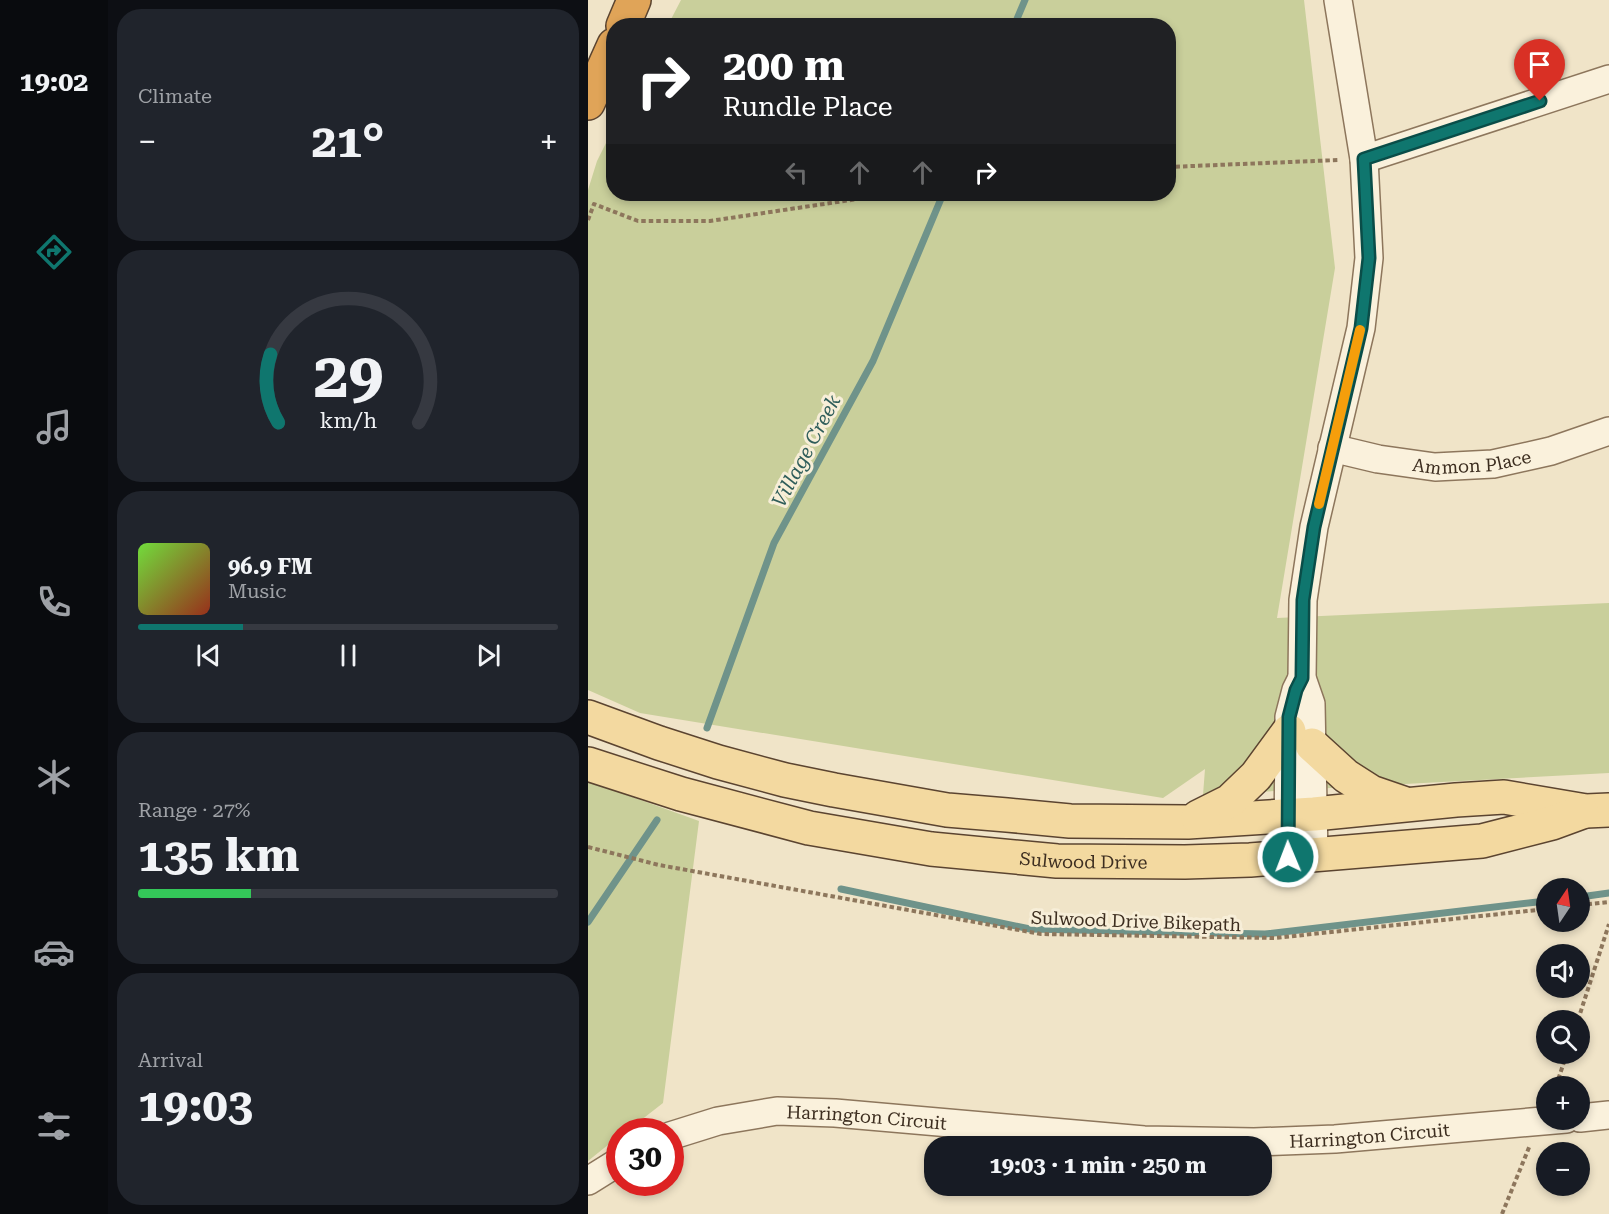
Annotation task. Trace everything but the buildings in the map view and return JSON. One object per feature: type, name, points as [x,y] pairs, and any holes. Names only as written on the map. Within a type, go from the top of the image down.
[{"type":"highway","points":[[626,18],[634,0]]},
{"type":"highway","points":[[588,103],[606,63]]},
{"type":"main road","name":"Sulwood Drive","points":[[588,717],[718,762],[834,790],[947,810],[1070,821],[1188,822],[1301,815],[1504,797],[1598,810]]},
{"type":"main road","points":[[1188,822],[1230,801],[1300,738],[1346,776],[1371,792],[1406,804]]},
{"type":"main road","name":"Sulwood Drive","points":[[588,764],[681,794],[798,825],[932,849],[1057,861],[1185,862],[1301,856],[1482,841],[1598,810]]},
{"type":"street","points":[[1301,856],[1300,738],[1289,717],[1296,690],[1302,678],[1303,600],[1314,527],[1361,328],[1369,258],[1364,159],[1338,0]]},
{"type":"street","points":[[1364,159],[1609,79]]},
{"type":"street","name":"Ammon Place","points":[[1332,448],[1378,459],[1435,467],[1493,464],[1551,452],[1609,431]]},
{"type":"street","name":"Harrington Circuit","points":[[684,1131],[718,1120],[777,1112],[835,1113],[1144,1140],[1254,1142],[1335,1139],[1536,1122]]},
{"type":"street","points":[[1590,1117],[1609,1115]]},
{"type":"street","points":[[588,1181],[606,1170]]},
{"type":"path","points":[[1176,168],[1364,159]]},
{"type":"path","points":[[588,220],[594,204],[638,221],[710,221],[844,201]]},
{"type":"path","name":"Sulwood Drive Bikepath","points":[[588,847],[704,874],[1041,934],[1275,938],[1536,910]]},
{"type":"path","points":[[1590,904],[1609,902]]},
{"type":"path","points":[[1581,1010],[1609,924]]},
{"type":"path","points":[[1502,1214],[1533,1140]]},
{"type":"green space","points":[[681,0],[1304,0],[1335,268],[1277,618],[1609,603],[1609,773],[1203,795],[1205,769],[1163,798],[640,713],[588,690],[588,190],[597,161],[606,143],[606,201],[1176,201],[1176,18],[672,18]]},
{"type":"green space","points":[[588,781],[699,821],[663,1103],[644,1118],[606,1118],[606,1146],[588,1161]]},
{"type":"waterway","name":"Village Creek","points":[[1017,18],[1025,0]]},
{"type":"waterway","name":"Village Creek","points":[[707,728],[774,543],[873,361],[940,201]]},
{"type":"waterway","name":"Village Creek","points":[[588,922],[657,820]]},
{"type":"waterway","points":[[841,889],[1030,929],[1265,934],[1536,902]]},
{"type":"waterway","points":[[1590,896],[1609,893]]},
{"type":"slow traffic","points":[[1319,504],[1360,330]]},
{"type":"route","points":[[1288,857],[1289,717],[1296,690],[1302,678],[1303,600],[1314,527],[1361,328],[1369,258],[1364,159],[1540,101]]}]
